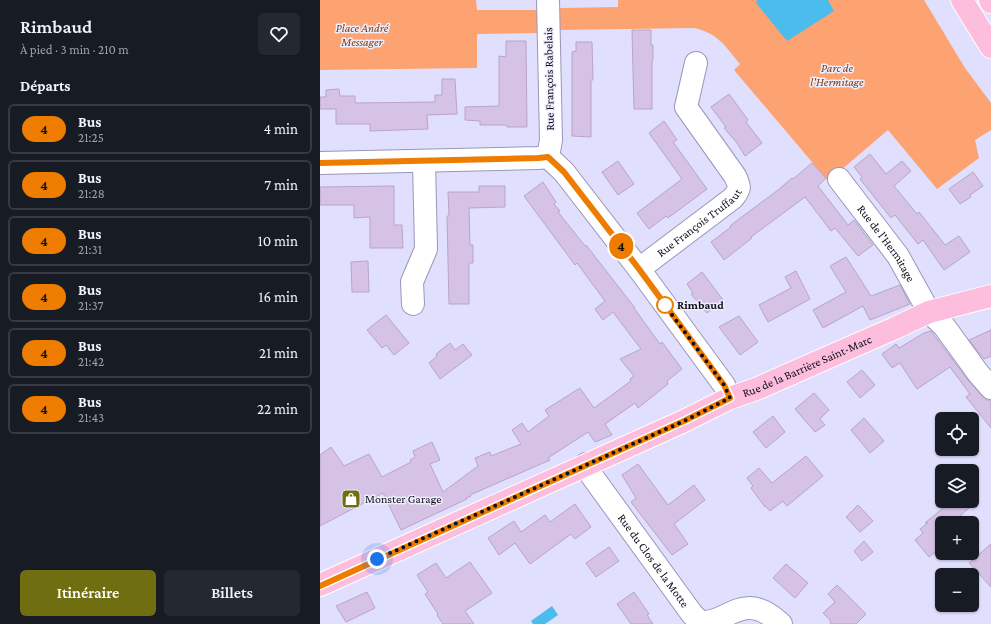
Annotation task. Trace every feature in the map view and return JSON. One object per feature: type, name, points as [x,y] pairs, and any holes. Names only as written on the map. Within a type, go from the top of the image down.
[{"type":"main road","points":[[962,0],[991,47]]},
{"type":"main road","name":"Rue de la Barrière Saint-Marc","points":[[320,586],[586,464],[684,421],[730,398],[756,389],[867,341],[929,312],[991,296]]},
{"type":"street","name":"Rue François Rabelais","points":[[548,0],[551,140],[548,157]]},
{"type":"street","name":"Rue François Truffaut","points":[[639,269],[733,198],[739,191],[740,186],[735,176],[686,107],[696,63]]},
{"type":"street","points":[[320,163],[548,157],[564,172],[639,269],[724,385],[730,398]]},
{"type":"street","points":[[413,304],[412,282],[426,250],[424,161]]},
{"type":"street","name":"Rue de l'Hermitage","points":[[839,179],[898,256],[929,312],[944,326],[978,373],[991,388]]},
{"type":"street","name":"Rue du Clos de la Motte","points":[[586,464],[592,476],[692,614],[702,623],[719,623],[748,609],[762,611],[781,624]]},
{"type":"green space","name":"Place André Messager","points":[[320,0],[476,0],[477,10],[540,10],[539,33],[477,34],[477,68],[320,70]]},
{"type":"green space","name":"Parc de l'Hermitage","points":[[618,0],[924,0],[965,68],[991,103],[991,130],[975,140],[979,158],[937,189],[888,130],[828,181],[734,70],[740,64],[720,41],[709,33],[694,28],[559,30],[559,8],[618,7]]},
{"type":"water","points":[[757,0],[828,0],[834,11],[787,41],[756,3]]},
{"type":"water","points":[[552,606],[558,615],[545,624],[533,624],[531,621]]},
{"type":"building","points":[[632,30],[651,30],[651,45],[653,45],[652,109],[634,109]]},
{"type":"building","points":[[506,41],[526,41],[527,127],[480,125],[480,121],[465,120],[465,107],[499,106],[499,56],[506,57]]},
{"type":"building","points":[[576,42],[592,42],[593,80],[591,80],[591,137],[572,136],[572,52],[576,51]]},
{"type":"building","points":[[442,79],[455,79],[457,114],[427,115],[428,129],[370,131],[370,124],[336,124],[336,109],[320,109],[320,97],[326,97],[326,90],[339,89],[340,96],[355,96],[355,103],[435,102],[435,95],[442,95]]},
{"type":"building","points":[[729,94],[748,120],[746,122],[762,143],[745,156],[737,143],[724,128],[726,127],[711,107]]},
{"type":"building","points":[[664,121],[677,140],[673,142],[707,189],[668,218],[666,216],[649,229],[637,213],[682,179],[649,133]]},
{"type":"building","points":[[870,154],[886,174],[902,161],[911,171],[894,186],[917,214],[919,212],[945,245],[959,236],[970,252],[944,270],[923,240],[918,244],[895,215],[891,218],[860,179],[862,177],[854,167]]},
{"type":"building","points":[[618,161],[634,184],[618,195],[602,172]]},
{"type":"building","points":[[812,163],[826,178],[818,186],[848,225],[854,220],[873,245],[858,256],[835,228],[831,231],[805,197],[751,237],[752,238],[724,260],[711,242]]},
{"type":"building","points":[[973,172],[983,186],[970,195],[971,197],[960,204],[949,189]]},
{"type":"building","points":[[543,182],[556,202],[554,204],[560,211],[558,212],[635,308],[660,344],[662,342],[682,369],[667,381],[668,384],[638,408],[635,403],[605,424],[612,435],[595,442],[588,432],[548,458],[550,460],[470,495],[471,496],[466,498],[467,499],[401,530],[383,493],[320,526],[320,455],[331,447],[344,466],[369,454],[382,477],[411,462],[410,460],[415,457],[413,451],[432,442],[440,460],[430,464],[443,492],[478,466],[475,458],[490,452],[491,456],[521,444],[512,430],[522,423],[528,432],[549,416],[545,410],[580,388],[594,408],[631,381],[630,379],[634,376],[620,359],[641,349],[613,312],[603,320],[595,309],[605,301],[577,263],[575,265],[524,196]]},
{"type":"building","points":[[394,186],[394,225],[402,225],[403,248],[370,248],[370,217],[354,218],[354,205],[320,205],[320,187]]},
{"type":"building","points":[[479,186],[505,186],[505,207],[469,208],[470,245],[473,245],[473,263],[469,263],[469,304],[449,304],[447,216],[449,216],[448,192],[479,192]]},
{"type":"building","points":[[846,257],[871,296],[900,285],[910,304],[870,320],[863,306],[823,328],[813,310],[846,292],[830,266]]},
{"type":"building","points":[[368,261],[369,292],[352,292],[351,262]]},
{"type":"building","points":[[796,271],[810,299],[768,322],[759,305],[791,288],[785,277]]},
{"type":"building","points":[[702,272],[723,300],[707,313],[691,294],[693,293],[687,284]]},
{"type":"building","points":[[386,315],[409,343],[394,355],[386,345],[382,348],[367,330]]},
{"type":"building","points":[[739,316],[758,342],[740,355],[719,327]]},
{"type":"building","points":[[991,330],[991,356],[984,359],[969,340]]},
{"type":"building","points":[[931,331],[968,380],[982,396],[987,400],[991,400],[991,428],[966,397],[970,394],[950,367],[917,389],[900,363],[892,368],[882,354],[896,344],[899,348],[924,333]]},
{"type":"building","points":[[450,343],[455,350],[463,344],[472,355],[440,379],[429,363],[437,356],[436,354]]},
{"type":"building","points":[[862,370],[875,385],[860,398],[847,382]]},
{"type":"building","points":[[814,393],[829,410],[820,419],[825,425],[815,432],[795,409]]},
{"type":"building","points":[[773,416],[785,432],[766,448],[753,432]]},
{"type":"building","points":[[864,418],[884,441],[870,453],[851,430]]},
{"type":"building","points":[[806,456],[823,476],[787,506],[783,501],[770,511],[765,507],[751,488],[753,486],[747,478],[759,468],[772,483]]},
{"type":"building","points":[[638,464],[668,505],[694,485],[705,500],[674,524],[688,544],[672,555],[631,502],[636,498],[622,475]]},
{"type":"building","points":[[575,504],[591,527],[575,539],[571,534],[530,564],[515,543],[499,555],[488,538],[514,521],[521,532],[545,515],[550,522]]},
{"type":"building","points":[[858,505],[873,521],[860,532],[846,517]]},
{"type":"building","points":[[943,508],[969,508],[960,516],[935,516],[935,552],[929,557],[915,540],[923,533],[920,529],[928,523],[925,523]]},
{"type":"building","points":[[864,541],[873,552],[862,561],[854,551]]},
{"type":"building","points":[[991,544],[991,587],[979,574],[979,568],[974,568],[969,563],[972,560],[979,560],[979,554]]},
{"type":"building","points":[[609,547],[619,561],[596,577],[586,563]]},
{"type":"building","points":[[470,562],[492,593],[465,611],[474,624],[443,624],[425,594],[428,592],[417,575],[436,563],[446,578]]},
{"type":"building","points":[[786,564],[808,583],[795,598],[773,578]]},
{"type":"building","points":[[837,585],[866,614],[856,624],[831,624],[830,620],[823,613],[835,602],[828,594]]},
{"type":"building","points":[[367,592],[375,608],[346,622],[336,606]]},
{"type":"building","points":[[634,592],[649,614],[647,615],[653,624],[631,624],[617,604]]},
{"type":"bus line","name":"4","points":[[320,163],[548,157],[564,172],[639,269],[724,385],[730,398],[684,421],[586,464],[320,586]]},
{"type":"place","name":"Rimbaud","points":[[665,305]]},
{"type":"place","name":"Monster Garage","points":[[351,499]]},
{"type":"route","points":[[377,559],[684,421],[730,398],[724,385],[664,304],[665,305]]}]
